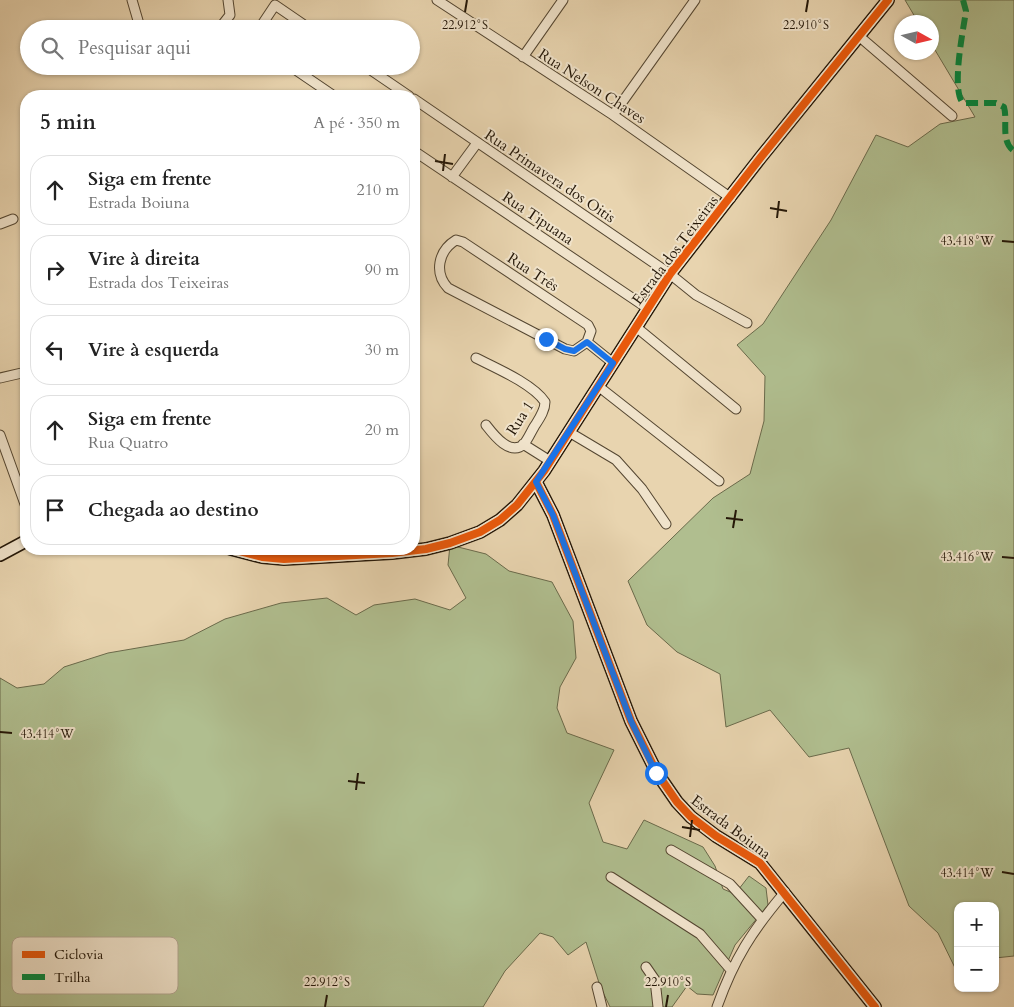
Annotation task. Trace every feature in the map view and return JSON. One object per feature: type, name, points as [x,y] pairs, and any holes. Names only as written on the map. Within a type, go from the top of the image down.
[{"type":"street","points":[[132,0],[138,20]]},
{"type":"street","points":[[226,20],[230,15],[228,0]]},
{"type":"street","name":"Rua Nelson Chaves","points":[[437,0],[613,115],[731,198]]},
{"type":"street","points":[[524,57],[563,0]]},
{"type":"street","points":[[613,115],[695,0]]},
{"type":"street","name":"Estrada dos Teixeiras","points":[[420,549],[480,532],[500,520],[536,482],[670,274],[761,157],[860,37],[888,0]]},
{"type":"street","points":[[266,20],[275,5],[297,20]]},
{"type":"street","points":[[860,37],[952,116]]},
{"type":"street","points":[[303,75],[325,90]]},
{"type":"street","points":[[378,75],[400,90]]},
{"type":"street","name":"Rua Primavera dos Oitis","points":[[420,104],[670,274],[696,295],[748,324]]},
{"type":"street","points":[[452,177],[477,143]]},
{"type":"street","name":"Rua Tipuana","points":[[420,155],[647,308]]},
{"type":"street","points":[[0,224],[13,219]]},
{"type":"street","name":"Rua Três","points":[[456,240],[463,242],[588,325],[591,331],[583,346],[574,351],[565,349],[448,288],[441,280],[438,266],[449,244],[456,240]]},
{"type":"street","points":[[636,326],[736,409]]},
{"type":"street","points":[[583,346],[613,363]]},
{"type":"street","name":"Rua 1","points":[[476,358],[541,396],[545,402],[543,412],[524,444],[518,447],[509,446],[497,438],[486,425]]},
{"type":"street","points":[[0,378],[20,373]]},
{"type":"street","points":[[598,386],[719,481]]},
{"type":"street","points":[[569,432],[616,460],[642,489],[666,524]]},
{"type":"street","points":[[0,435],[20,490]]},
{"type":"street","points":[[524,444],[550,461]]},
{"type":"street","name":"Estrada Boiuna","points":[[536,482],[553,515],[631,721],[656,773],[677,802],[691,816],[716,836],[760,863],[875,1007]]},
{"type":"street","points":[[0,556],[20,544]]},
{"type":"street","name":"Estrada dos Teixeiras","points":[[254,555],[284,559],[341,555]]},
{"type":"street","points":[[671,850],[730,884],[762,920]]},
{"type":"street","points":[[611,877],[700,934],[731,970]]},
{"type":"street","points":[[717,1007],[731,970],[754,928],[785,892]]},
{"type":"street","points":[[646,966],[654,980],[658,1007]]},
{"type":"street","points":[[597,987],[602,1007]]},
{"type":"green space","points":[[905,0],[1014,0],[1014,956],[999,958],[999,902],[954,902],[954,966],[938,933],[909,906],[849,748],[809,757],[770,710],[726,727],[720,674],[677,652],[647,625],[628,581],[713,498],[750,474],[764,421],[765,376],[737,345],[763,324],[831,220],[876,135],[908,147],[940,124],[975,117],[939,57],[939,15],[914,15]]},
{"type":"green space","points":[[450,545],[486,554],[509,571],[552,582],[573,621],[576,658],[560,687],[557,708],[567,733],[614,750],[589,803],[603,842],[627,849],[644,820],[703,847],[715,866],[723,889],[735,894],[749,876],[766,888],[768,905],[735,945],[713,995],[697,994],[687,986],[672,1007],[610,1007],[600,986],[586,942],[568,955],[553,937],[540,933],[505,971],[483,1007],[0,1007],[0,678],[17,688],[44,684],[64,667],[108,653],[184,640],[225,619],[281,603],[327,598],[356,615],[374,605],[415,599],[450,610],[466,598],[448,565]]},
{"type":"marked path","points":[[963,0],[966,11],[958,73],[960,96],[963,103],[996,103],[1004,107],[1007,142],[1014,151]]},
{"type":"cycle path","points":[[420,550],[450,543],[480,532],[500,520],[517,505],[544,471],[670,274],[761,157],[888,0]]},
{"type":"cycle path","points":[[536,482],[553,515],[631,721],[657,773],[677,802],[691,817],[716,836],[760,863],[875,1007]]},
{"type":"cycle path","points":[[254,555],[284,559],[356,555]]},
{"type":"route","points":[[546,339],[565,349],[574,351],[580,349],[587,342],[613,363],[536,482],[553,515],[631,721],[656,773]]}]
